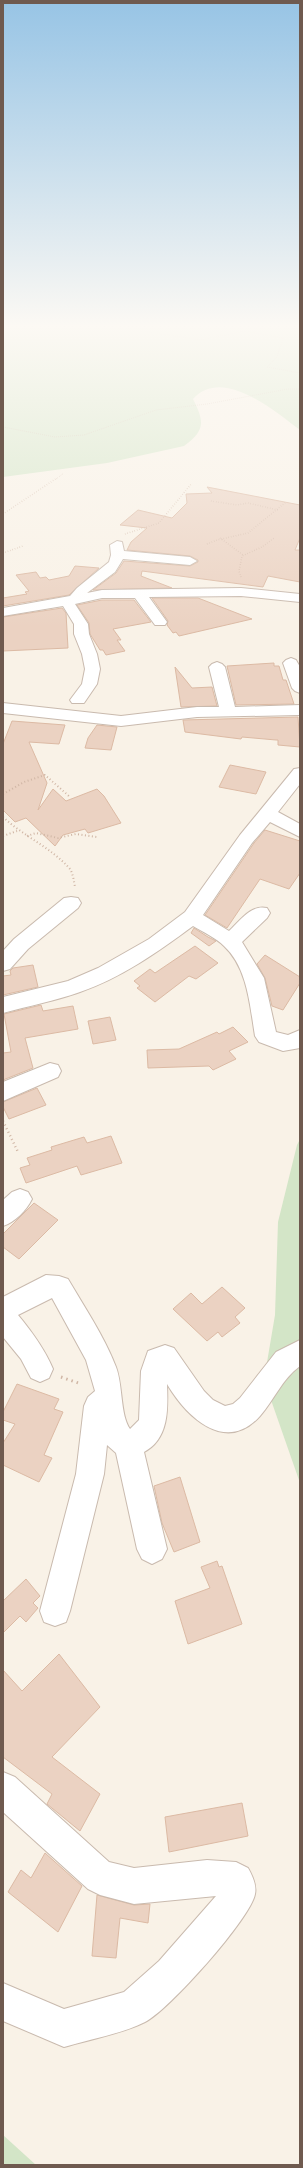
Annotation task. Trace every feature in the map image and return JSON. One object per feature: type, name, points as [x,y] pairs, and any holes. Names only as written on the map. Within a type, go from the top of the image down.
[{"type":"street","points":[[71,599],[89,583],[112,568],[118,550],[190,561]]},
{"type":"street","points":[[3,612],[28,609],[71,599],[102,594],[240,592],[300,598]]},
{"type":"street","points":[[139,593],[160,622]]},
{"type":"street","points":[[71,599],[82,625],[80,634],[92,661],[94,675],[89,688],[78,700]]},
{"type":"street","points":[[291,663],[300,688]]},
{"type":"street","points":[[217,667],[228,711]]},
{"type":"street","points":[[3,708],[121,721],[175,714],[228,711],[300,710]]},
{"type":"street","points":[[3,1005],[73,987],[105,973],[156,944],[192,916],[246,839],[300,773]]},
{"type":"street","points":[[267,813],[300,831]]},
{"type":"street","points":[[3,964],[21,944],[71,903]]},
{"type":"street","points":[[231,941],[260,913]]},
{"type":"street","points":[[192,916],[231,941],[239,951],[254,978],[266,1036],[281,1043],[290,1043],[300,1038]]},
{"type":"street","points":[[3,1092],[50,1071]]},
{"type":"street","points":[[3,1216],[20,1199]]},
{"type":"street","points":[[3,1310],[46,1286],[58,1287],[95,1347],[109,1395],[115,1431],[120,1442],[128,1446],[137,1443],[144,1437],[151,1426],[155,1390],[154,1367],[157,1360],[165,1357],[191,1397],[207,1413],[221,1420],[237,1417],[248,1408],[279,1366],[291,1356],[300,1353]]},
{"type":"street","points":[[3,1317],[30,1350],[40,1369]]},
{"type":"street","points":[[55,1611],[90,1474],[98,1406],[109,1395]]},
{"type":"street","points":[[128,1446],[152,1549]]},
{"type":"street","points":[[3,1789],[100,1877],[134,1886],[207,1878],[236,1880],[238,1893],[226,1913],[172,1974],[134,2008],[64,2028],[3,2002]]},
{"type":"path","points":[[3,427],[55,437],[84,435],[118,424]]},
{"type":"path","points":[[3,514],[64,473]]},
{"type":"path","points":[[118,550],[115,540],[118,537],[154,526],[159,523],[192,483]]},
{"type":"path","points":[[211,501],[232,504],[248,503],[278,510]]},
{"type":"path","points":[[208,544],[220,538],[240,536],[249,532],[266,522],[286,502]]},
{"type":"path","points":[[220,538],[243,555]]},
{"type":"path","points":[[243,555],[262,547],[274,538]]},
{"type":"path","points":[[3,553],[12,552],[23,546]]},
{"type":"path","points":[[240,592],[242,584],[239,571],[243,555]]},
{"type":"path","points":[[3,794],[24,782],[45,775],[70,797]]},
{"type":"path","points":[[3,817],[18,831],[27,836],[71,870],[75,887],[71,903]]},
{"type":"path","points":[[3,836],[18,831]]},
{"type":"path","points":[[27,836],[36,833],[58,838],[76,834],[97,838]]},
{"type":"path","points":[[3,1121],[18,1152]]},
{"type":"path","points":[[40,1369],[109,1395]]},
{"type":"green space","points":[[3,424],[201,424],[196,435],[184,446],[107,463],[3,477]]},
{"type":"green space","points":[[293,424],[300,424],[300,430]]},
{"type":"green space","points":[[300,1139],[300,1483],[264,1380],[275,1315],[278,1222],[297,1145]]},
{"type":"green space","points":[[3,2135],[36,2165],[3,2165]]},
{"type":"building","points":[[207,487],[300,505],[300,538],[295,550],[300,550],[300,582],[268,576],[263,587],[142,571],[141,576],[172,588],[93,590],[116,573],[124,561],[190,566],[198,562],[198,560],[190,556],[127,550],[131,542],[147,528],[120,525],[138,510],[172,518],[187,503],[186,494],[212,493]]},
{"type":"building","points":[[75,566],[99,568],[69,595],[3,606],[3,598],[27,594],[25,592],[29,591],[16,575],[36,572],[40,578],[46,577],[49,580],[69,576]]},
{"type":"building","points":[[152,598],[198,598],[252,619],[179,636],[176,632],[173,633],[167,625],[168,621]]},
{"type":"building","points":[[102,600],[134,600],[151,622],[113,629],[121,640],[117,640],[125,651],[106,655],[103,650],[100,650],[90,634],[89,623],[77,605]]},
{"type":"building","points":[[62,608],[66,613],[68,648],[3,651],[3,617]]},
{"type":"building","points":[[274,663],[274,666],[279,666],[283,680],[286,680],[294,704],[236,705],[227,666]]},
{"type":"building","points":[[175,667],[192,688],[212,687],[217,706],[181,707]]},
{"type":"building","points":[[298,717],[300,747],[278,745],[278,740],[242,737],[241,739],[185,732],[183,720]]},
{"type":"building","points":[[12,721],[65,725],[59,744],[29,742],[47,783],[38,810],[53,789],[66,801],[97,789],[104,796],[121,823],[88,833],[85,829],[63,835],[55,846],[26,818],[15,822],[3,810],[3,744]]},
{"type":"building","points":[[97,725],[117,727],[111,750],[85,748],[88,738]]},
{"type":"building","points":[[230,765],[266,772],[256,794],[219,787]]},
{"type":"building","points":[[265,830],[300,841],[300,873],[289,889],[260,879],[227,928],[205,915],[254,843]]},
{"type":"building","points":[[194,928],[216,941],[209,946],[191,933]]},
{"type":"building","points":[[195,946],[218,963],[196,979],[189,976],[155,1002],[137,988],[140,986],[134,981],[150,969],[155,973]]},
{"type":"building","points":[[265,955],[300,977],[300,983],[283,1010],[272,1006],[265,978],[257,964]]},
{"type":"building","points":[[33,965],[38,987],[3,995],[3,976],[11,975],[10,971],[13,968]]},
{"type":"building","points":[[41,1005],[43,1011],[73,1006],[78,1029],[25,1038],[33,1068],[3,1080],[3,1053],[11,1052],[4,1014]]},
{"type":"building","points":[[110,1017],[116,1040],[93,1044],[88,1021]]},
{"type":"building","points":[[233,1027],[248,1042],[229,1051],[236,1059],[213,1070],[209,1066],[148,1068],[147,1050],[179,1049],[217,1032],[219,1034]]},
{"type":"building","points":[[37,1088],[46,1105],[9,1119],[3,1107],[3,1102]]},
{"type":"building","points":[[111,1136],[122,1163],[81,1175],[77,1166],[26,1183],[20,1168],[30,1165],[27,1158],[52,1150],[51,1147],[84,1137],[87,1143]]},
{"type":"building","points":[[34,1203],[58,1220],[19,1259],[3,1247],[3,1234]]},
{"type":"building","points":[[222,1287],[245,1308],[235,1317],[240,1323],[222,1337],[218,1332],[207,1341],[173,1309],[191,1293],[202,1304]]},
{"type":"building","points":[[17,1384],[59,1399],[54,1409],[63,1412],[44,1455],[52,1458],[39,1482],[3,1465],[3,1443],[15,1424],[3,1420],[3,1412]]},
{"type":"building","points":[[180,1477],[200,1542],[174,1552],[162,1523],[154,1486]]},
{"type":"building","points":[[217,1561],[219,1567],[222,1566],[242,1624],[188,1644],[175,1601],[210,1588],[201,1567]]},
{"type":"building","points":[[26,1579],[40,1596],[33,1603],[38,1608],[26,1622],[20,1616],[3,1633],[3,1601]]},
{"type":"building","points":[[59,1654],[100,1707],[52,1757],[100,1794],[80,1831],[47,1804],[52,1794],[3,1757],[3,1670],[22,1691]]},
{"type":"building","points":[[242,1803],[248,1836],[169,1852],[165,1817]]},
{"type":"building","points":[[45,1853],[82,1886],[58,1932],[8,1892],[21,1870],[31,1878]]},
{"type":"building","points":[[97,1895],[134,1905],[150,1904],[148,1923],[120,1918],[116,1958],[92,1956]]}]
